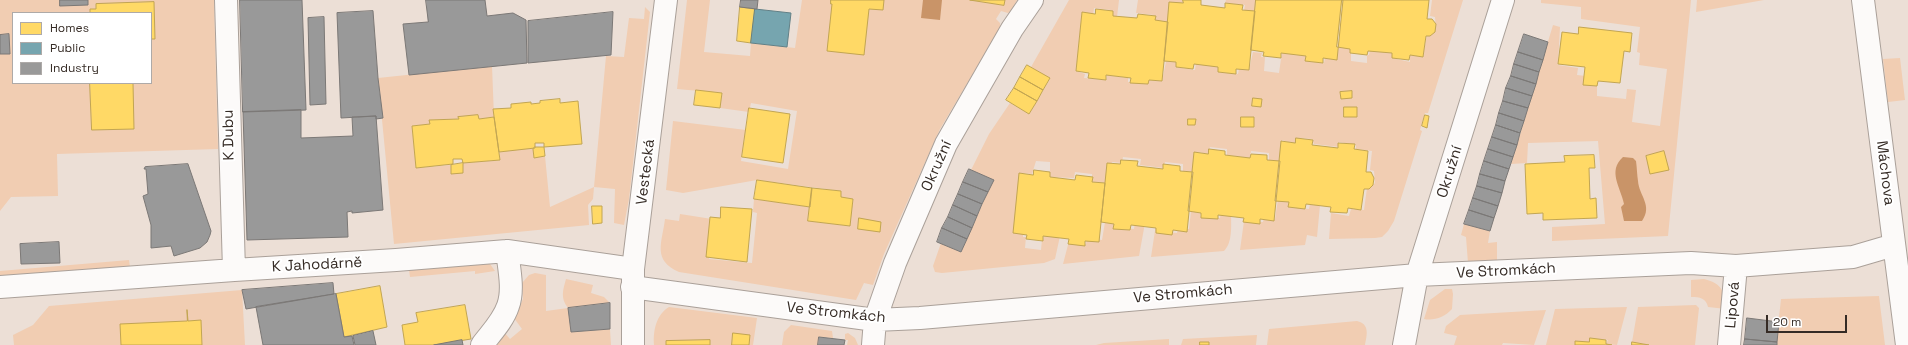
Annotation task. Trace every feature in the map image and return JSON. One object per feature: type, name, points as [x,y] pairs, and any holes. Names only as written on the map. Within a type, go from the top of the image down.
[{"type":"street","name":"K Dubu","points":[[226,0],[234,270]]},
{"type":"street","name":"Vestecká","points":[[633,345],[633,278],[666,0]]},
{"type":"street","name":"Okružní","points":[[873,345],[875,320],[898,254],[946,144],[1012,29],[1032,0]]},
{"type":"street","name":"Okružní","points":[[1404,345],[1417,275],[1503,0]]},
{"type":"street","name":"Máchova","points":[[1863,0],[1907,345]]},
{"type":"street","name":"Ve Stromkách","points":[[633,278],[875,320],[920,318],[1417,275],[1691,263],[1736,266],[1853,257],[1894,245]]},
{"type":"street","name":"K Jahodárně","points":[[0,287],[507,251],[633,278]]},
{"type":"street","points":[[482,345],[501,321],[508,306],[510,289],[507,251]]},
{"type":"street","name":"Lipová","points":[[1729,345],[1736,266]]},
{"type":"shaded area","points":[[0,0],[214,0],[218,149],[57,154],[58,196],[11,197],[0,211]]},
{"type":"shaded area","points":[[687,0],[710,0],[704,52],[750,56],[751,43],[795,48],[802,0],[1017,0],[1011,11],[1008,13],[1001,11],[996,19],[1000,23],[1000,28],[940,129],[884,254],[873,285],[864,283],[856,300],[679,272],[665,262],[662,256],[661,243],[665,219],[679,221],[680,214],[712,219],[709,259],[752,263],[757,213],[753,212],[754,199],[810,207],[808,221],[849,226],[853,199],[841,197],[841,191],[757,180],[683,193],[666,190],[673,121],[746,130],[741,161],[788,169],[797,111],[751,103],[749,112],[720,108],[722,93],[677,89]]},
{"type":"shaded area","points":[[923,0],[942,0],[940,20],[921,18]]},
{"type":"shaded area","points":[[1069,0],[1119,0],[1117,17],[1111,17],[1111,10],[1094,8],[1093,15],[1082,13],[1076,71],[1085,74],[1084,78],[1106,80],[1107,75],[1128,78],[1128,82],[1148,84],[1149,80],[1162,81],[1166,62],[1176,62],[1176,67],[1195,70],[1196,63],[1219,65],[1218,72],[1238,74],[1239,69],[1249,70],[1253,52],[1262,53],[1261,57],[1265,57],[1264,71],[1279,73],[1282,52],[1306,56],[1306,61],[1324,63],[1325,58],[1337,59],[1339,45],[1351,47],[1351,61],[1367,63],[1367,55],[1369,55],[1370,50],[1392,53],[1392,58],[1410,62],[1410,55],[1423,57],[1427,34],[1431,35],[1436,29],[1435,17],[1430,16],[1432,0],[1463,0],[1428,113],[1425,113],[1420,130],[1422,131],[1394,221],[1382,237],[1329,239],[1331,213],[1349,216],[1351,209],[1364,210],[1367,188],[1370,188],[1375,183],[1374,171],[1370,170],[1372,151],[1356,149],[1356,145],[1339,142],[1339,147],[1314,144],[1312,139],[1298,138],[1297,145],[1282,140],[1282,162],[1269,160],[1269,153],[1251,151],[1250,158],[1227,155],[1227,149],[1210,147],[1208,154],[1198,152],[1195,172],[1183,171],[1183,164],[1165,162],[1164,168],[1140,165],[1141,159],[1123,157],[1122,163],[1112,162],[1109,183],[1092,182],[1092,174],[1075,172],[1074,178],[1050,177],[1050,162],[1036,161],[1032,174],[1021,173],[1014,232],[1023,233],[1023,237],[1026,237],[1025,248],[1041,250],[1044,234],[1060,236],[1055,259],[1044,263],[942,273],[935,272],[933,266],[941,243],[961,252],[993,180],[971,170],[989,134],[1010,103],[1029,114],[1050,79],[1031,67]]},
{"type":"shaded area","points":[[1138,0],[1183,0],[1183,3],[1173,3],[1170,24],[1153,22],[1154,15],[1136,13]]},
{"type":"shaded area","points":[[1226,0],[1258,0],[1257,13],[1244,11],[1245,5],[1225,3]]},
{"type":"shaded area","points":[[1541,0],[1691,0],[1668,236],[1552,241],[1552,227],[1605,224],[1598,141],[1528,143],[1527,163],[1511,164],[1553,25],[1560,27],[1558,65],[1578,68],[1577,75],[1586,76],[1585,85],[1597,86],[1597,96],[1626,99],[1627,89],[1636,90],[1632,122],[1660,126],[1667,69],[1639,65],[1640,53],[1637,52],[1640,27],[1581,19],[1581,7],[1541,3]]},
{"type":"shaded area","points":[[1697,0],[1764,0],[1696,12]]},
{"type":"shaded area","points":[[645,7],[650,12],[629,199],[624,225],[614,223],[615,189],[594,187],[606,56],[624,57],[629,18],[644,19]]},
{"type":"shaded area","points":[[1900,58],[1905,100],[1888,102],[1883,59]]},
{"type":"shaded area","points":[[492,66],[494,117],[479,119],[458,117],[459,119],[430,120],[430,124],[412,126],[416,168],[451,165],[451,173],[462,173],[463,163],[500,160],[499,152],[533,147],[534,158],[545,156],[550,207],[594,187],[593,199],[588,205],[589,225],[394,244],[378,78]]},
{"type":"shaded area","points":[[1623,157],[1633,158],[1636,161],[1639,186],[1646,205],[1645,215],[1642,221],[1624,221],[1621,207],[1624,204],[1615,174],[1618,162]]},
{"type":"shaded area","points":[[1278,199],[1290,201],[1289,207],[1309,209],[1310,204],[1320,205],[1317,237],[1307,235],[1305,245],[1240,250],[1244,221],[1263,222],[1264,217],[1275,219]]},
{"type":"shaded area","points":[[1191,211],[1201,213],[1200,216],[1220,218],[1221,211],[1231,212],[1230,238],[1224,251],[1151,257],[1156,224],[1157,231],[1177,233],[1178,228],[1189,229]]},
{"type":"shaded area","points":[[1105,222],[1114,224],[1114,227],[1134,229],[1135,222],[1145,223],[1139,256],[1063,264],[1069,241],[1086,244],[1087,238],[1102,240]]},
{"type":"shaded area","points":[[1464,224],[1490,231],[1488,243],[1497,242],[1497,262],[1468,263],[1466,237],[1461,235]]},
{"type":"shaded area","points":[[129,260],[130,267],[0,276],[0,271]]},
{"type":"shaded area","points":[[486,263],[490,264],[495,271],[475,274],[475,271],[410,277],[409,270]]},
{"type":"shaded area","points":[[535,273],[546,275],[546,311],[568,308],[563,297],[566,279],[593,285],[591,293],[604,297],[610,303],[569,308],[571,332],[610,329],[611,345],[494,345],[503,331],[510,339],[522,329],[514,318],[523,299],[522,283],[529,275]]},
{"type":"shaded area","points":[[1704,279],[1719,286],[1723,293],[1726,309],[1708,307],[1704,300],[1697,297],[1691,297],[1691,280]]},
{"type":"shaded area","points":[[1445,289],[1452,289],[1452,309],[1439,318],[1424,319],[1430,300]]},
{"type":"shaded area","points":[[242,290],[245,345],[14,345],[13,335],[33,325],[49,306]]},
{"type":"shaded area","points":[[1879,296],[1885,345],[1776,345],[1781,299]]},
{"type":"shaded area","points":[[1696,305],[1699,308],[1695,345],[1650,345],[1632,342],[1638,307]]},
{"type":"shaded area","points":[[669,307],[757,318],[753,345],[654,345],[656,324],[661,314]]},
{"type":"shaded area","points":[[1627,307],[1617,345],[1606,344],[1608,340],[1590,338],[1589,342],[1577,345],[1546,345],[1555,309]]},
{"type":"shaded area","points":[[1546,310],[1534,345],[1503,343],[1502,345],[1454,345],[1457,336],[1444,333],[1446,326],[1460,315]]},
{"type":"shaded area","points":[[1357,321],[1361,322],[1367,330],[1365,345],[1267,345],[1269,329]]},
{"type":"shaded area","points":[[791,325],[832,331],[833,338],[819,337],[818,345],[782,345],[784,332]]},
{"type":"shaded area","points":[[848,333],[855,338],[858,345],[847,345],[848,340],[845,340],[845,334]]},
{"type":"shaded area","points":[[1257,335],[1256,345],[1181,345],[1183,339]]},
{"type":"shaded area","points":[[1169,339],[1169,345],[1096,345],[1104,343]]},
{"type":"building: Homes","points":[[831,0],[884,0],[883,10],[869,9],[864,55],[827,51],[832,4]]},
{"type":"building: Homes","points":[[970,0],[1005,0],[1004,5]]},
{"type":"building: Homes","points":[[1183,0],[1201,0],[1201,5],[1225,8],[1225,3],[1243,5],[1242,10],[1255,11],[1249,70],[1236,69],[1236,74],[1218,72],[1218,67],[1194,64],[1193,69],[1176,67],[1176,62],[1164,61],[1169,2],[1183,3]]},
{"type":"building: Homes","points":[[1256,0],[1343,0],[1337,60],[1323,58],[1323,63],[1305,61],[1306,56],[1281,53],[1281,58],[1263,56],[1264,52],[1251,50]]},
{"type":"building: Homes","points":[[1342,0],[1429,0],[1427,19],[1432,19],[1436,24],[1435,32],[1430,36],[1426,36],[1423,57],[1410,55],[1409,60],[1392,58],[1392,53],[1368,51],[1367,55],[1350,53],[1350,49],[1337,47]]},
{"type":"building: Homes","points":[[154,2],[155,39],[152,39],[152,12],[90,12],[90,9],[96,9],[96,4]]},
{"type":"building: Homes","points":[[740,7],[755,9],[751,43],[737,41]]},
{"type":"building: Homes","points":[[1096,9],[1113,11],[1113,16],[1137,18],[1138,14],[1156,16],[1155,20],[1168,22],[1162,81],[1149,80],[1148,84],[1130,83],[1131,78],[1106,75],[1106,80],[1088,78],[1089,73],[1076,71],[1082,12],[1095,14]]},
{"type":"building: Homes","points":[[1579,27],[1632,33],[1630,52],[1624,51],[1620,83],[1598,81],[1597,86],[1583,85],[1585,67],[1558,64],[1562,32],[1578,34]]},
{"type":"building: Homes","points":[[1027,65],[1050,78],[1043,90],[1020,77]]},
{"type":"building: Homes","points":[[1020,77],[1043,90],[1037,101],[1014,88]]},
{"type":"building: Homes","points":[[90,84],[133,84],[134,129],[92,130]]},
{"type":"building: Homes","points":[[1014,88],[1037,101],[1029,114],[1006,100]]},
{"type":"building: Homes","points":[[696,90],[722,93],[720,108],[694,105]]},
{"type":"building: Homes","points":[[1352,91],[1352,98],[1341,99],[1340,92]]},
{"type":"building: Homes","points":[[1253,98],[1262,99],[1261,107],[1252,106]]},
{"type":"building: Homes","points":[[560,99],[560,103],[578,101],[582,144],[544,147],[544,143],[535,143],[535,148],[499,152],[493,109],[511,108],[511,104],[531,102],[531,104],[540,103],[540,101]]},
{"type":"building: Homes","points":[[1344,107],[1357,107],[1357,117],[1344,117]]},
{"type":"building: Homes","points":[[749,108],[790,114],[783,163],[742,157]]},
{"type":"building: Homes","points":[[478,115],[479,119],[494,117],[500,160],[463,163],[462,159],[453,159],[453,164],[416,168],[412,126],[430,124],[429,120],[459,119],[458,117]]},
{"type":"building: Homes","points":[[1425,115],[1429,116],[1427,128],[1422,126]]},
{"type":"building: Homes","points":[[1241,117],[1254,117],[1254,127],[1241,127]]},
{"type":"building: Homes","points":[[1188,119],[1196,119],[1195,125],[1188,125]]},
{"type":"building: Homes","points":[[1296,138],[1313,140],[1312,145],[1338,148],[1338,143],[1355,144],[1354,149],[1368,151],[1366,172],[1371,172],[1374,178],[1373,185],[1369,189],[1364,189],[1361,210],[1348,208],[1347,213],[1330,212],[1331,207],[1306,204],[1305,209],[1288,207],[1289,202],[1275,201],[1281,141],[1295,143]]},
{"type":"building: Homes","points":[[535,147],[544,147],[545,156],[534,158],[533,149]]},
{"type":"building: Homes","points":[[1209,149],[1225,151],[1225,155],[1250,158],[1251,154],[1267,155],[1267,160],[1280,161],[1274,221],[1260,219],[1260,224],[1243,222],[1244,218],[1218,215],[1218,219],[1201,218],[1201,213],[1188,211],[1194,152],[1208,154]]},
{"type":"building: Homes","points":[[1664,151],[1669,170],[1650,174],[1646,156]]},
{"type":"building: Homes","points":[[1594,155],[1595,168],[1589,168],[1590,199],[1596,198],[1597,218],[1543,220],[1543,213],[1527,214],[1525,164],[1565,162],[1564,156]]},
{"type":"building: Homes","points":[[1121,160],[1138,161],[1137,166],[1163,169],[1163,164],[1180,166],[1180,171],[1193,172],[1187,232],[1173,230],[1172,235],[1156,233],[1156,228],[1131,225],[1130,230],[1113,229],[1114,224],[1101,222],[1107,163],[1120,164]]},
{"type":"building: Homes","points":[[463,163],[463,173],[451,174],[451,165]]},
{"type":"building: Homes","points":[[1034,170],[1050,172],[1050,177],[1075,180],[1076,175],[1093,177],[1092,182],[1105,183],[1099,242],[1085,241],[1085,246],[1068,244],[1069,239],[1043,236],[1043,241],[1026,239],[1027,235],[1013,233],[1019,173],[1033,175]]},
{"type":"building: Homes","points":[[757,180],[812,188],[810,207],[754,199]]},
{"type":"building: Homes","points":[[812,188],[841,191],[841,197],[853,199],[850,226],[808,221]]},
{"type":"building: Homes","points":[[592,206],[602,206],[602,223],[593,224]]},
{"type":"building: Homes","points":[[721,207],[752,209],[747,262],[706,257],[710,217],[720,218]]},
{"type":"building: Homes","points":[[859,218],[881,222],[880,232],[858,229]]},
{"type":"building: Homes","points":[[380,286],[387,327],[344,337],[336,294]]},
{"type":"building: Homes","points":[[465,305],[471,339],[434,345],[405,345],[402,325],[418,322],[416,313]]},
{"type":"building: Homes","points":[[187,310],[188,321],[201,320],[202,345],[121,345],[120,324],[187,321]]},
{"type":"building: Homes","points":[[733,333],[750,335],[749,345],[732,345]]},
{"type":"building: Homes","points":[[1590,338],[1606,340],[1606,344],[1612,345],[1575,345],[1575,341],[1589,342]]},
{"type":"building: Homes","points":[[710,340],[710,345],[666,345],[666,341]]},
{"type":"building: Homes","points":[[1200,342],[1209,342],[1209,345],[1200,345]]},
{"type":"building: Homes","points":[[1632,342],[1649,345],[1632,345]]},
{"type":"building: Public","points":[[755,9],[791,13],[787,47],[751,43]]},
{"type":"building: Industry","points":[[60,0],[88,0],[88,5],[60,6]]},
{"type":"building: Industry","points":[[240,0],[302,0],[306,110],[243,112]]},
{"type":"building: Industry","points":[[426,0],[485,0],[487,16],[513,13],[526,20],[527,63],[409,75],[403,24],[428,22]]},
{"type":"building: Industry","points":[[741,0],[758,0],[757,9],[740,7]]},
{"type":"building: Industry","points":[[373,11],[378,78],[383,118],[376,119],[376,116],[341,118],[337,13]]},
{"type":"building: Industry","points":[[613,12],[611,55],[528,63],[528,21]]},
{"type":"building: Industry","points":[[324,17],[326,104],[310,105],[308,18]]},
{"type":"building: Industry","points":[[9,34],[10,54],[0,54],[0,35]]},
{"type":"building: Industry","points":[[1524,34],[1548,42],[1543,60],[1518,52]]},
{"type":"building: Industry","points":[[1518,52],[1543,60],[1539,72],[1514,64]]},
{"type":"building: Industry","points":[[1514,64],[1539,72],[1536,84],[1511,76]]},
{"type":"building: Industry","points":[[1511,76],[1536,84],[1532,96],[1506,88]]},
{"type":"building: Industry","points":[[1506,88],[1532,96],[1528,108],[1503,101]]},
{"type":"building: Industry","points":[[1503,101],[1528,108],[1524,121],[1499,113]]},
{"type":"building: Industry","points":[[301,110],[301,138],[353,136],[352,117],[376,116],[383,210],[352,213],[352,211],[347,212],[348,237],[247,240],[243,112]]},
{"type":"building: Industry","points":[[1499,113],[1524,121],[1520,133],[1496,125]]},
{"type":"building: Industry","points":[[1496,125],[1520,133],[1517,145],[1492,137]]},
{"type":"building: Industry","points":[[1492,137],[1517,145],[1513,157],[1488,149]]},
{"type":"building: Industry","points":[[1488,149],[1513,157],[1509,169],[1484,161]]},
{"type":"building: Industry","points":[[1484,161],[1509,169],[1505,181],[1480,174]]},
{"type":"building: Industry","points":[[188,164],[211,231],[207,242],[200,248],[174,256],[171,246],[151,248],[151,225],[143,196],[148,194],[146,169],[144,169],[145,167]]},
{"type":"building: Industry","points":[[969,169],[994,180],[988,192],[963,182]]},
{"type":"building: Industry","points":[[1480,174],[1505,181],[1502,193],[1477,186]]},
{"type":"building: Industry","points":[[963,182],[988,192],[982,204],[958,194]]},
{"type":"building: Industry","points":[[1477,186],[1502,193],[1498,206],[1473,198]]},
{"type":"building: Industry","points":[[958,194],[982,204],[977,216],[953,205]]},
{"type":"building: Industry","points":[[1473,198],[1498,206],[1494,218],[1469,210]]},
{"type":"building: Industry","points":[[953,205],[977,216],[972,228],[948,217]]},
{"type":"building: Industry","points":[[1469,210],[1494,218],[1490,231],[1464,224]]},
{"type":"building: Industry","points":[[948,217],[972,228],[967,239],[942,228]]},
{"type":"building: Industry","points":[[942,228],[967,239],[961,252],[937,242]]},
{"type":"building: Industry","points":[[59,242],[60,263],[21,264],[20,244]]},
{"type":"building: Industry","points":[[333,283],[334,294],[246,309],[242,290]]},
{"type":"building: Industry","points":[[336,294],[344,337],[352,336],[354,345],[263,345],[256,307]]},
{"type":"building: Industry","points":[[610,303],[610,329],[571,332],[568,308]]},
{"type":"building: Industry","points":[[1747,318],[1779,322],[1777,342],[1745,339]]},
{"type":"building: Industry","points":[[373,331],[376,345],[355,345],[353,336]]},
{"type":"building: Industry","points":[[819,337],[845,340],[844,345],[818,345]]},
{"type":"building: Industry","points":[[1745,339],[1777,342],[1777,345],[1744,345]]},
{"type":"building: Industry","points":[[462,340],[463,345],[434,345]]}]
